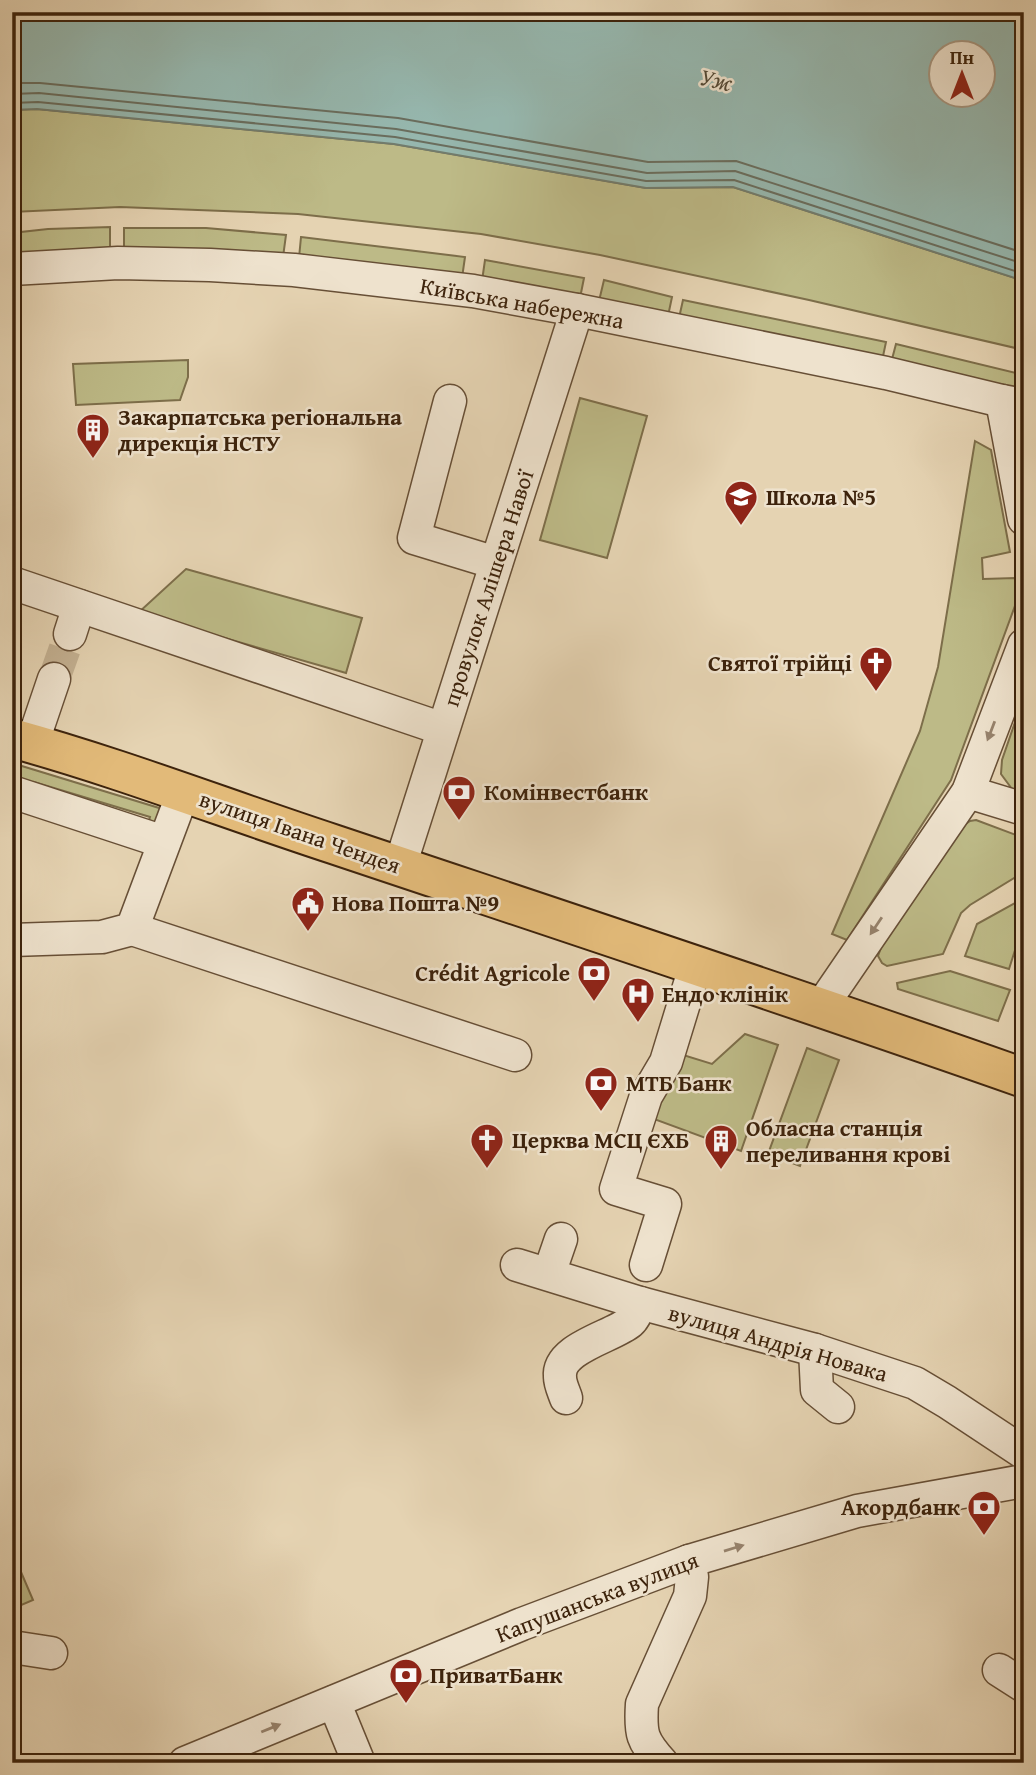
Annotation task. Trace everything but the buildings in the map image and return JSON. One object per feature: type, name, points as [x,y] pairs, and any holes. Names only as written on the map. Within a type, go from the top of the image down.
[{"type":"main road","name":"вулиця Івана Чендея","points":[[22,741],[696,964],[1024,1078]]},
{"type":"street","name":"Київська набережна","points":[[12,269],[118,263],[210,265],[294,270],[474,291],[886,373],[1013,403]]},
{"type":"street","name":"провулок Алішера Навої","points":[[400,866],[577,310]]},
{"type":"street","points":[[450,401],[414,538],[496,563]]},
{"type":"street","points":[[1013,403],[1024,519]]},
{"type":"street","points":[[12,583],[74,620],[443,729]]},
{"type":"street","points":[[821,1007],[968,792],[1024,645]]},
{"type":"street","points":[[22,741],[54,679]]},
{"type":"street","points":[[12,792],[164,842]]},
{"type":"street","points":[[968,792],[1024,809]]},
{"type":"street","points":[[132,929],[183,793]]},
{"type":"street","points":[[12,940],[102,937],[132,929],[515,1055]]},
{"type":"street","points":[[646,1265],[665,1204],[616,1189],[646,1096],[666,1062],[696,964]]},
{"type":"street","points":[[549,1274],[561,1239]]},
{"type":"street","name":"вулиця Андрія Новака","points":[[517,1265],[640,1303],[815,1350],[915,1383],[1024,1453]]},
{"type":"street","points":[[566,1398],[560,1378],[560,1368],[566,1359],[632,1321],[640,1303]]},
{"type":"street","points":[[815,1350],[817,1390],[838,1406]]},
{"type":"street","points":[[1023,1482],[1024,1464]]},
{"type":"street","name":"Капушанська вулиця","points":[[186,1763],[234,1754],[334,1702],[522,1624],[689,1561],[857,1511],[1023,1482]]},
{"type":"street","points":[[662,1763],[643,1738],[642,1704],[690,1596],[692,1577],[689,1561]]},
{"type":"street","points":[[12,1647],[51,1653]]},
{"type":"street","points":[[334,1702],[359,1763]]},
{"type":"shaded area","points":[[37,109],[394,144],[646,188],[733,187],[1024,281],[1024,350],[600,255],[481,234],[298,214],[120,207],[12,212],[12,110]]},
{"type":"shaded area","points":[[110,227],[110,250],[12,255],[12,233]]},
{"type":"shaded area","points":[[124,228],[206,228],[286,235],[283,257],[124,251]]},
{"type":"shaded area","points":[[301,237],[465,257],[462,278],[299,258]]},
{"type":"shaded area","points":[[485,260],[584,278],[580,298],[482,281]]},
{"type":"shaded area","points":[[604,280],[672,297],[668,316],[599,301]]},
{"type":"shaded area","points":[[683,300],[886,342],[882,361],[679,318]]},
{"type":"shaded area","points":[[896,344],[1024,375],[1024,391],[891,363]]},
{"type":"shaded area","points":[[188,360],[188,377],[180,400],[76,405],[73,364]]},
{"type":"shaded area","points":[[580,398],[647,416],[607,558],[540,540]]},
{"type":"shaded area","points":[[975,441],[991,450],[1010,552],[982,558],[983,579],[1015,578],[1019,595],[951,780],[847,940],[832,934],[920,731],[938,667]]},
{"type":"shaded area","points":[[186,569],[362,618],[346,673],[138,613]]},
{"type":"shaded area","points":[[1024,696],[1024,793],[1012,789],[1001,774],[1002,760]]},
{"type":"shaded area","points":[[12,763],[169,811],[162,833],[147,828],[150,817],[34,782],[30,793],[12,788]]},
{"type":"shaded area","points":[[976,820],[1024,838],[1024,872],[961,913],[943,954],[887,966],[882,963],[878,956],[882,945],[960,828]]},
{"type":"shaded area","points":[[1024,898],[1024,922],[1009,969],[965,956],[977,924]]},
{"type":"shaded area","points":[[950,971],[1010,990],[998,1021],[898,989],[897,983]]},
{"type":"shaded area","points":[[745,1034],[778,1045],[741,1151],[643,1115],[667,1050],[712,1064]]},
{"type":"shaded area","points":[[807,1048],[839,1060],[800,1166],[768,1154]]},
{"type":"shaded area","points":[[12,1551],[33,1600],[12,1609]]},
{"type":"water","name":"Уж","points":[[12,12],[1005,12],[1024,20],[1024,281],[733,187],[646,188],[394,144],[37,109],[12,110]]},
{"type":"tunnel","points":[[54,679],[70,634]]},
{"type":"place","name":"Закарпатська регіональна дирекція НСТУ","points":[[93,460]]},
{"type":"place","name":"Школа №5","points":[[741,527]]},
{"type":"place","name":"Святої трійці","points":[[876,693]]},
{"type":"place","name":"Комінвестбанк","points":[[459,822]]},
{"type":"place","name":"Нова Пошта №9","points":[[308,933]]},
{"type":"place","name":"Crédit Agricole","points":[[594,1003]]},
{"type":"place","name":"Ендо клінік","points":[[638,1024]]},
{"type":"place","name":"МТБ Банк","points":[[601,1113]]},
{"type":"place","name":"Церква МСЦ ЄХБ","points":[[487,1170]]},
{"type":"place","name":"Обласна станція переливання крові","points":[[721,1171]]},
{"type":"place","name":"Акордбанк","points":[[984,1537]]},
{"type":"place","name":"ПриватБанк","points":[[406,1705]]}]
